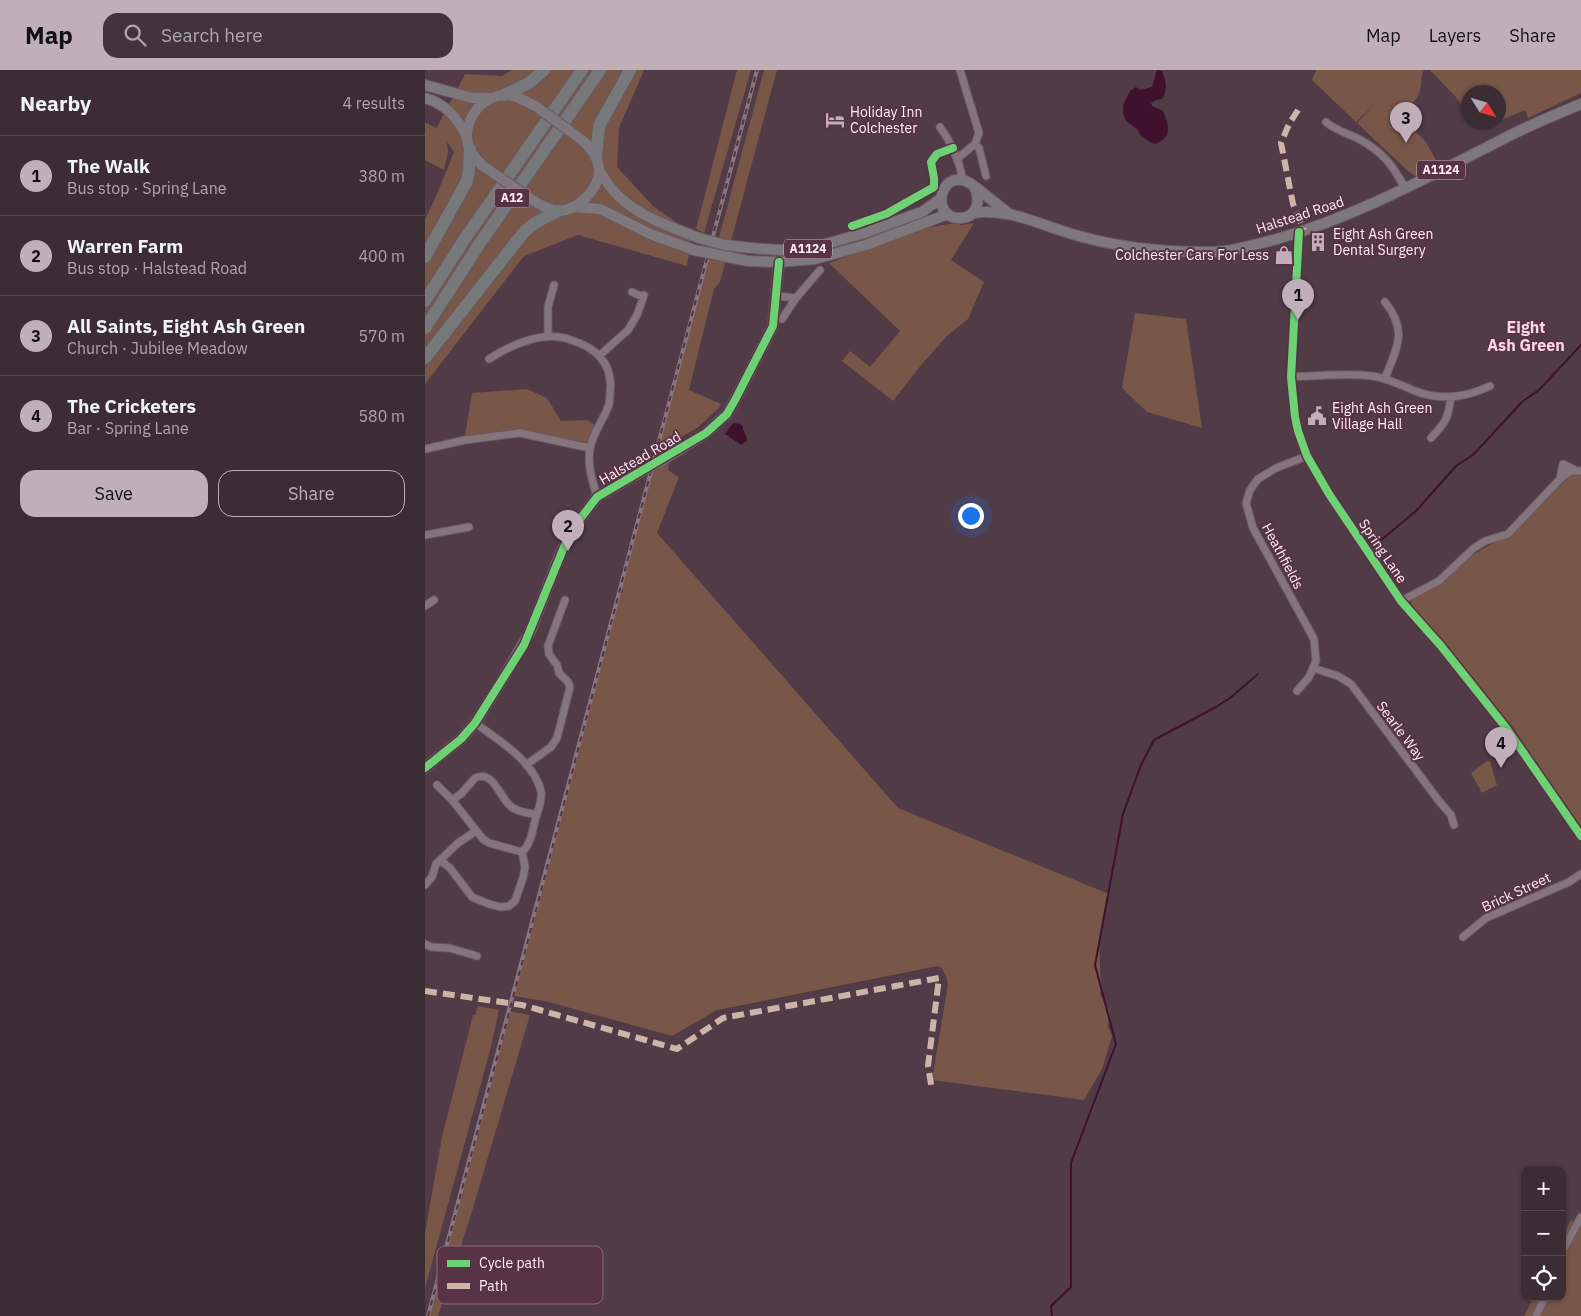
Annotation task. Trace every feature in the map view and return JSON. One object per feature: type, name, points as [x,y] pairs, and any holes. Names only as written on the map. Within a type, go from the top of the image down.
[{"type":"highway","points":[[498,97],[529,83],[544,70]]},
{"type":"highway","name":"A12","points":[[425,301],[464,240],[582,70]]},
{"type":"highway","name":"A12","points":[[425,328],[480,244],[600,70]]},
{"type":"highway","points":[[595,157],[599,126],[630,70]]},
{"type":"highway","points":[[425,257],[467,181],[469,145]]},
{"type":"highway","name":"A12","points":[[425,358],[524,232],[535,223],[558,211]]},
{"type":"main road","points":[[425,85],[472,98],[515,96],[537,108],[589,146],[599,170],[589,194],[572,207],[558,211],[537,203],[483,166],[476,159],[458,120],[451,111],[441,104],[425,98]]},
{"type":"main road","points":[[469,145],[469,123],[473,115],[481,106],[498,97]]},
{"type":"main road","name":"Halstead Road","points":[[973,213],[986,211],[1008,213],[1080,237],[1138,248],[1199,252],[1243,248],[1299,232],[1364,208],[1518,132],[1581,104]]},
{"type":"main road","name":"A1124","points":[[599,170],[612,190],[626,204],[656,221],[699,238],[725,245],[751,248],[809,249],[864,233],[922,212],[940,199]]},
{"type":"main road","points":[[963,180],[974,186],[979,201],[973,213],[959,218],[948,214],[942,206],[940,199],[942,192],[950,182],[963,180]]},
{"type":"main road","name":"Halstead Road","points":[[974,186],[1008,213]]},
{"type":"main road","name":"A1124","points":[[572,207],[600,209],[650,234],[694,250],[748,261],[779,262],[815,259],[867,245],[948,214]]},
{"type":"street","points":[[958,158],[975,144],[979,133],[960,70]]},
{"type":"street","points":[[1326,122],[1331,127],[1380,152],[1397,173],[1405,188]]},
{"type":"street","points":[[940,127],[958,158],[963,180]]},
{"type":"street","points":[[975,144],[979,148],[986,176]]},
{"type":"street","points":[[852,226],[886,214],[934,187],[931,162],[937,154],[953,148]]},
{"type":"street","name":"Spring Lane","points":[[1299,232],[1291,377],[1297,428],[1307,456],[1329,494],[1401,601],[1441,646],[1507,729],[1581,836]]},
{"type":"street","name":"Halstead Road","points":[[425,768],[461,739],[475,723],[524,645],[566,542],[580,519],[597,497],[706,433],[727,414],[773,326],[779,262]]},
{"type":"street","points":[[782,319],[820,270]]},
{"type":"street","points":[[548,336],[548,307],[555,286]]},
{"type":"street","points":[[599,356],[628,330],[637,315],[643,296],[633,292]]},
{"type":"street","points":[[777,296],[797,298]]},
{"type":"street","points":[[1385,302],[1394,314],[1398,330],[1398,344],[1385,378]]},
{"type":"street","points":[[489,359],[515,344],[548,336],[569,339],[584,344],[599,356],[608,367],[611,385],[609,406],[590,448],[590,471],[597,497]]},
{"type":"street","points":[[1291,377],[1341,375],[1385,378],[1418,392],[1437,397],[1451,397],[1476,392],[1490,386]]},
{"type":"street","points":[[1431,438],[1443,426],[1449,416],[1451,397]]},
{"type":"street","points":[[425,449],[465,440],[520,433],[590,448]]},
{"type":"street","name":"Heathfields","points":[[1307,456],[1276,468],[1257,479],[1250,490],[1246,503],[1253,528],[1314,639],[1316,661],[1313,668]]},
{"type":"street","points":[[1401,601],[1439,581],[1474,548],[1485,541],[1508,534],[1560,480],[1571,471],[1579,471]]},
{"type":"street","points":[[425,535],[469,527]]},
{"type":"street","points":[[425,606],[434,600]]},
{"type":"street","points":[[526,764],[551,747],[557,738],[570,687],[549,654],[548,646],[565,600]]},
{"type":"street","points":[[1297,691],[1309,677],[1313,668]]},
{"type":"street","name":"Searle Way","points":[[1313,668],[1337,676],[1351,684],[1439,802],[1451,815],[1454,825]]},
{"type":"street","points":[[440,860],[451,868],[472,897],[477,900],[501,907],[509,906],[515,901],[525,867],[522,852],[529,842],[541,792],[526,764],[515,752],[475,723]]},
{"type":"street","points":[[452,800],[461,794],[475,778],[483,776],[490,780],[514,809],[537,815]]},
{"type":"street","points":[[437,785],[452,800],[476,831],[489,843],[522,852]]},
{"type":"street","points":[[425,885],[432,877],[436,864],[458,843],[476,831]]},
{"type":"street","name":"Brick Street","points":[[1463,937],[1486,918],[1569,882],[1581,874]]},
{"type":"street","points":[[425,944],[431,947],[449,948],[477,956]]},
{"type":"street","points":[[1566,1245],[1581,1217]]},
{"type":"street","points":[[1536,1316],[1543,1301]]},
{"type":"shaded area","points":[[512,70],[644,70],[619,128],[617,167],[653,206],[692,233],[687,266],[578,235],[524,256],[425,384],[425,219],[454,152],[447,142],[448,152],[444,170],[425,160],[425,122],[438,129],[437,127],[465,74],[502,76]]},
{"type":"shaded area","points":[[737,70],[751,70],[704,233],[696,229]]},
{"type":"shaded area","points":[[764,70],[777,70],[720,282],[714,289],[689,390],[721,404],[697,428],[658,450],[708,260],[713,260]]},
{"type":"shaded area","points":[[1157,70],[1162,71],[1166,85],[1165,92],[1162,99],[1151,103],[1152,106],[1163,111],[1168,131],[1164,139],[1154,144],[1141,136],[1137,129],[1126,121],[1123,105],[1130,91],[1136,87],[1140,90],[1152,87]]},
{"type":"shaded area","points":[[1316,70],[1424,70],[1420,92],[1412,103],[1394,108],[1388,103],[1426,142],[1438,164],[1415,176],[1408,171],[1357,123],[1375,104],[1356,122],[1312,80]]},
{"type":"shaded area","points":[[1430,70],[1581,70],[1581,93],[1528,118],[1525,110],[1506,118],[1506,85],[1461,85],[1461,104]]},
{"type":"shaded area","points":[[955,223],[962,225],[974,223],[951,260],[984,282],[968,319],[947,336],[893,401],[842,361],[850,351],[870,367],[900,331],[829,263],[930,227]]},
{"type":"shaded area","points":[[1135,313],[1186,319],[1202,428],[1147,412],[1122,388]]},
{"type":"shaded area","points":[[527,389],[547,398],[561,421],[587,420],[595,425],[589,443],[524,431],[465,436],[472,393]]},
{"type":"shaded area","points":[[733,423],[743,426],[747,441],[741,445],[725,434]]},
{"type":"shaded area","points":[[669,462],[668,470],[679,477],[657,533],[898,808],[1109,894],[1099,944],[1100,994],[1109,1010],[1108,1027],[1112,1036],[1102,1069],[1084,1100],[932,1080],[948,984],[944,971],[938,966],[717,1010],[672,1036],[545,1001],[513,996],[620,593],[622,594],[623,590],[621,589],[652,472]]},
{"type":"shaded area","points":[[1580,473],[1581,829],[1513,728],[1411,605],[1412,599],[1445,582],[1463,561],[1493,543],[1510,537],[1569,477]]},
{"type":"shaded area","points":[[1487,761],[1490,762],[1497,785],[1482,793],[1471,773]]},
{"type":"shaded area","points":[[478,1006],[499,1010],[491,1047],[425,1288],[425,1233],[442,1137],[473,1015],[475,1015]]},
{"type":"shaded area","points":[[508,1011],[530,1015],[461,1246],[446,1246]]},
{"type":"shaded area","points":[[1571,1220],[1581,1227],[1581,1316],[1524,1316],[1532,1301],[1566,1301],[1566,1229]]},
{"type":"shaded area","points":[[437,1278],[437,1304],[442,1304],[438,1316],[427,1316]]},
{"type":"waterway","points":[[1376,548],[1380,541],[1416,511],[1456,466],[1473,455],[1522,402],[1539,390],[1581,345]]},
{"type":"waterway","points":[[1052,1316],[1051,1306],[1071,1287],[1071,1163],[1116,1044],[1095,965],[1123,814],[1141,765],[1154,740],[1216,707],[1230,698],[1258,674]]},
{"type":"railway","points":[[447,1246],[757,70]]},
{"type":"railway","points":[[428,1316],[437,1282]]},
{"type":"marked path","points":[[1298,110],[1289,124],[1281,143],[1293,204],[1304,230]]},
{"type":"marked path","points":[[425,991],[522,1005],[677,1049],[723,1018],[939,978],[928,1066],[932,1090]]},
{"type":"cycle path","points":[[852,226],[886,214],[934,187],[931,162],[937,154],[953,148]]},
{"type":"cycle path","points":[[1299,232],[1291,377],[1295,417],[1307,456],[1329,494],[1401,601],[1441,646],[1507,729],[1581,836]]},
{"type":"cycle path","points":[[425,768],[461,739],[475,723],[524,645],[566,542],[580,519],[597,497],[706,433],[727,414],[773,326],[779,262]]},
{"type":"place","name":"Holiday Inn Colchester","points":[[835,120]]},
{"type":"place","name":"All Saints, Eight Ash Green","points":[[1406,143]]},
{"type":"place","name":"Eight Ash Green Dental Surgery","points":[[1318,242]]},
{"type":"place","name":"Colchester Cars For Less","points":[[1284,255]]},
{"type":"place","name":"The Walk","points":[[1298,320]]},
{"type":"place","name":"Eight Ash Green Village Hall","points":[[1317,416]]},
{"type":"place","name":"Warren Farm","points":[[568,551]]},
{"type":"place","name":"The Cricketers","points":[[1501,768]]},
{"type":"district","name":"Eight Ash Green","points":[[1526,336]]}]
